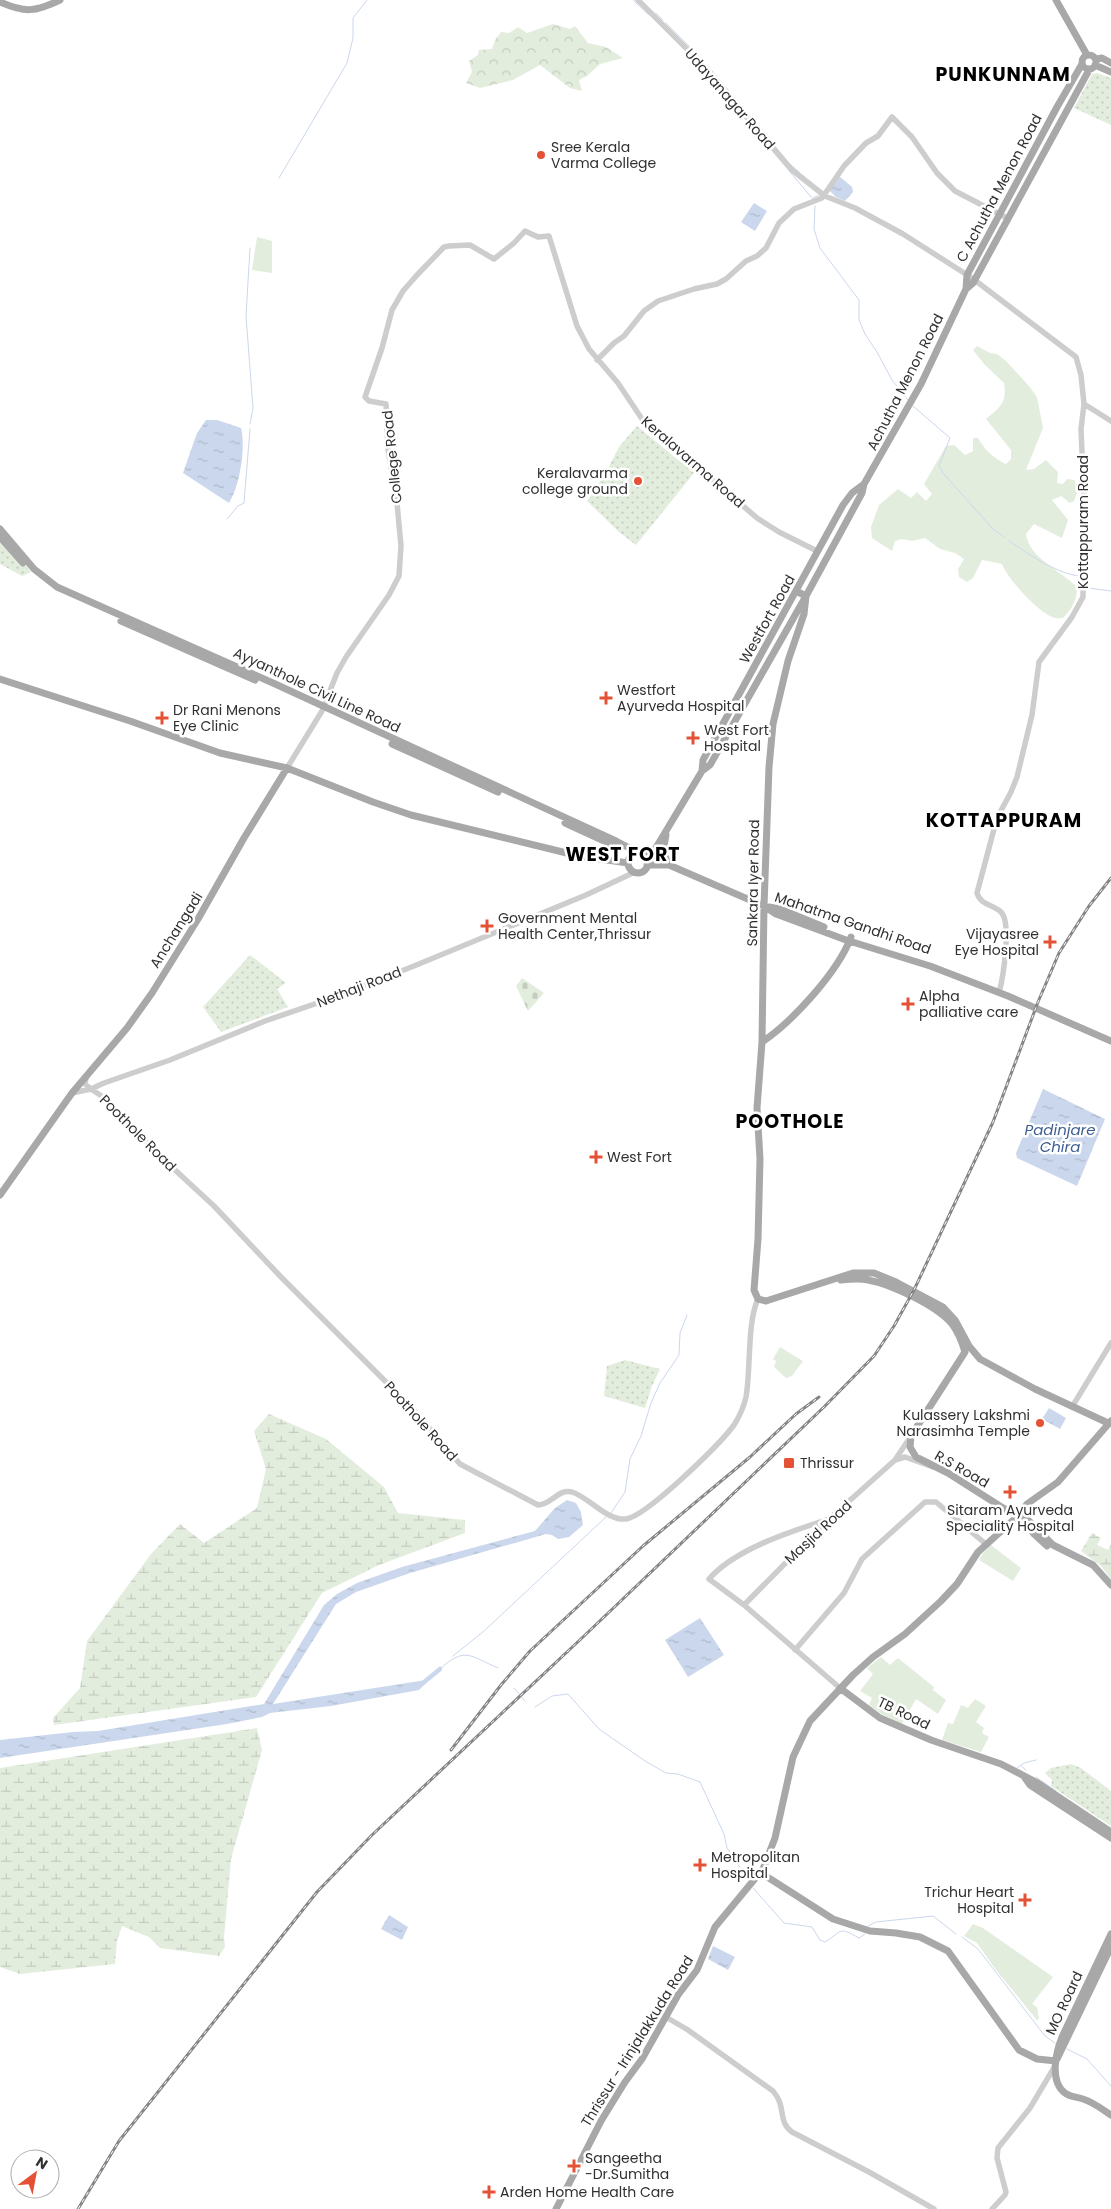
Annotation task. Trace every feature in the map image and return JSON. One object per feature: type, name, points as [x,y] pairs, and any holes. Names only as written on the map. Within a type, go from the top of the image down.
[{"type":"main road","points":[[0,2],[17,10],[27,10],[43,7],[60,0]]},
{"type":"main road","points":[[1056,0],[1087,55],[1091,55],[1093,64]]},
{"type":"main road","name":"C Achutha Menon Road","points":[[966,289],[967,275],[1082,64],[1083,57],[1087,55]]},
{"type":"main road","points":[[1093,64],[1102,58],[1111,64]]},
{"type":"main road","points":[[1082,64],[1093,64],[1111,72]]},
{"type":"main road","name":"C Achutha Menon Road","points":[[966,289],[974,280],[1093,64]]},
{"type":"main road","name":"Achutha Menon Road","points":[[864,484],[921,384],[966,289]]},
{"type":"main road","name":"Westfort Road","points":[[642,855],[654,851],[668,828],[702,771],[704,760],[843,505],[852,493],[864,484]]},
{"type":"main road","name":"Sankara Iyer Road","points":[[758,1299],[754,1295],[758,1239],[760,1158],[757,1108],[762,1042],[768,767],[773,724],[788,661],[804,614],[806,596],[862,493],[864,484]]},
{"type":"main road","name":"Ayyanthole Civil Line Road","points":[[0,529],[41,579]]},
{"type":"main road","name":"Ayyanthole Civil Line Road","points":[[0,537],[53,590],[234,668],[323,709],[430,762],[615,846],[622,846],[642,855]]},
{"type":"main road","points":[[809,568],[819,574]]},
{"type":"main road","points":[[796,591],[806,596]]},
{"type":"main road","name":"Westfort Road","points":[[702,771],[710,766],[806,596]]},
{"type":"main road","points":[[0,680],[136,723],[226,755],[286,768],[411,815],[579,856],[628,863]]},
{"type":"main road","name":"Anchangadi","points":[[0,1195],[72,1094],[152,992],[202,912],[286,768]]},
{"type":"main road","name":"Westfort Road","points":[[668,828],[663,852],[669,865]]},
{"type":"main road","points":[[632,855],[642,855],[647,865],[644,870],[635,872],[630,869],[628,863],[632,855]]},
{"type":"main road","points":[[647,865],[669,865]]},
{"type":"main road","name":"Mahatma Gandhi Road","points":[[669,865],[764,906],[776,914],[934,964],[1048,1012]]},
{"type":"main road","points":[[762,1042],[785,1024],[808,999],[827,976],[850,938]]},
{"type":"main road","points":[[1048,1012],[1111,1037]]},
{"type":"main road","points":[[1048,1012],[1111,1041]]},
{"type":"main road","points":[[758,1299],[766,1301],[861,1272],[874,1273],[902,1285],[951,1314],[965,1352],[967,1355],[980,1359]]},
{"type":"main road","points":[[826,1282],[862,1279],[885,1285],[905,1295],[923,1299]]},
{"type":"main road","points":[[965,1352],[1072,1407],[1110,1422]]},
{"type":"main road","points":[[911,1436],[965,1352]]},
{"type":"main road","name":"Thrissur - Irinjalakkuda Road","points":[[556,2209],[601,2120],[625,2082],[642,2060],[678,1995],[697,1970],[715,1927],[761,1872],[769,1857],[775,1838],[785,1787],[798,1744],[814,1716],[873,1657],[905,1634],[941,1602],[958,1584],[978,1552],[1019,1515],[1027,1504],[1058,1482],[1110,1422]]},
{"type":"main road","name":"R.S Road","points":[[911,1436],[910,1447],[914,1455],[1003,1508],[1019,1515]]},
{"type":"main road","points":[[1019,1515],[1030,1522],[1038,1532],[1054,1545],[1093,1565],[1111,1585]]},
{"type":"main road","points":[[1019,1515],[1043,1543],[1090,1568],[1111,1592]]},
{"type":"main road","name":"TB Road","points":[[840,1688],[880,1718],[931,1740],[1001,1764],[1036,1782],[1111,1832]]},
{"type":"main road","points":[[1025,1778],[1030,1785],[1111,1838]]},
{"type":"main road","points":[[761,1872],[834,1919],[870,1932],[896,1932],[920,1937],[948,1951],[1019,2050],[1036,2059],[1056,2064],[1074,2021],[1111,1946]]},
{"type":"main road","name":"MO Roard","points":[[1111,1934],[1062,2037],[1057,2049],[1056,2064],[1058,2086],[1065,2094],[1083,2099],[1111,2115]]},
{"type":"street","name":"Udayanagar Road","points":[[638,0],[703,65],[784,162],[825,196],[855,208],[903,234],[967,275]]},
{"type":"street","points":[[597,360],[614,342],[624,336],[644,311],[658,301],[726,280],[746,261],[757,256],[766,248],[779,223],[791,212],[825,196],[844,166],[866,143],[878,136],[892,117],[908,133],[931,165],[949,185],[961,195],[1007,218]]},
{"type":"street","name":"College Road","points":[[286,768],[323,709],[337,673],[346,657],[389,595],[399,576],[400,539],[397,503],[388,449],[386,404],[369,401],[365,397],[382,348],[392,310],[409,283],[444,248],[470,245],[479,248],[494,259],[514,243],[525,231],[538,237],[550,236]]},
{"type":"street","name":"Keralavarma Road","points":[[550,236],[576,326],[589,349],[618,383],[642,419],[757,518],[779,532],[817,551]]},
{"type":"street","name":"Kottappuram Road","points":[[967,275],[1076,357],[1081,375],[1084,404],[1081,429],[1084,488],[1085,576],[1083,597],[1079,606],[1040,662],[1032,715],[1017,777],[997,818],[978,893],[985,904],[1000,910],[1003,916],[1006,949],[1000,991]]},
{"type":"street","points":[[1084,404],[1111,420]]},
{"type":"street","name":"Nethaji Road","points":[[91,1089],[104,1082],[170,1060],[265,1020],[335,997],[414,966],[586,895],[635,872]]},
{"type":"street","points":[[86,1078],[85,1084],[91,1089]]},
{"type":"street","name":"Poothole Road","points":[[72,1094],[91,1089],[103,1097],[161,1157],[214,1206],[281,1277],[413,1409],[460,1464],[538,1505],[545,1504],[560,1493],[570,1491],[584,1497],[620,1519],[628,1519],[648,1509],[734,1424],[746,1398],[753,1313],[758,1299]]},
{"type":"street","points":[[1072,1407],[1111,1343]]},
{"type":"street","name":"Masjid Road","points":[[744,1606],[829,1519],[895,1460],[911,1436]]},
{"type":"street","points":[[895,1460],[905,1457],[941,1470]]},
{"type":"street","points":[[796,1650],[844,1593],[862,1558],[928,1501],[936,1502],[986,1545]]},
{"type":"street","name":"TB Road","points":[[829,1519],[747,1550],[723,1564],[709,1579],[744,1606],[840,1688]]},
{"type":"street","points":[[666,2017],[696,2035],[773,2091],[782,2105],[783,2122],[792,2132],[869,2172],[934,2209]]},
{"type":"street","points":[[992,2209],[1006,2192],[996,2158],[998,2148],[1030,2108],[1056,2064]]},
{"type":"green space","points":[[553,24],[570,29],[575,26],[588,43],[606,47],[623,58],[600,64],[587,76],[579,80],[582,91],[570,88],[540,65],[513,80],[480,88],[466,83],[472,72],[469,61],[478,55],[479,50],[492,49],[495,40],[501,32],[509,33],[518,27],[527,33]]},
{"type":"green space","points":[[1097,73],[1111,78],[1111,125],[1074,108],[1092,74]]},
{"type":"green space","points":[[257,237],[272,241],[272,273],[252,270]]},
{"type":"green space","points":[[977,346],[990,353],[997,354],[1006,361],[1037,397],[1043,428],[1026,470],[1034,469],[1046,460],[1058,472],[1057,483],[1063,484],[1067,479],[1075,480],[1077,493],[1074,501],[1070,503],[1061,496],[1052,500],[1068,520],[1062,538],[1034,524],[1026,534],[1028,543],[1039,557],[1077,587],[1073,604],[1063,618],[1048,615],[1033,603],[1010,578],[1002,564],[982,560],[973,578],[967,582],[959,577],[958,569],[964,559],[955,553],[940,549],[925,538],[912,541],[902,539],[895,541],[892,551],[872,538],[871,527],[879,505],[898,489],[911,498],[917,492],[926,501],[932,494],[924,484],[946,446],[954,445],[965,455],[973,451],[973,438],[978,438],[997,459],[1006,464],[1011,459],[1011,450],[986,419],[996,411],[1004,400],[1004,383],[984,364],[973,350]]},
{"type":"green space","points":[[637,426],[694,473],[636,545],[619,532],[587,501],[605,474],[619,447]]},
{"type":"green space","points":[[0,537],[31,572],[22,576],[0,564]]},
{"type":"green space","points":[[250,955],[286,983],[277,989],[288,1007],[221,1032],[203,1007]]},
{"type":"green space","points":[[522,978],[544,993],[528,1011],[516,986]]},
{"type":"green space","points":[[780,1347],[803,1361],[792,1376],[786,1378],[774,1367],[776,1361],[773,1359]]},
{"type":"green space","points":[[625,1360],[660,1369],[645,1408],[604,1396],[607,1366]]},
{"type":"green space","points":[[269,1414],[326,1439],[384,1487],[398,1513],[465,1520],[465,1533],[379,1565],[322,1593],[256,1697],[54,1725],[53,1718],[80,1688],[87,1641],[151,1554],[180,1524],[204,1543],[257,1508],[266,1469],[254,1431]]},
{"type":"green space","points":[[1092,1533],[1101,1538],[1097,1545],[1108,1550],[1111,1544],[1111,1579],[1101,1566],[1081,1551]]},
{"type":"green space","points":[[991,1545],[1021,1568],[1013,1581],[979,1560]]},
{"type":"green space","points":[[881,1657],[890,1665],[898,1658],[934,1687],[933,1690],[946,1700],[938,1714],[916,1699],[902,1724],[883,1715],[869,1705],[872,1698],[860,1691],[873,1674],[867,1668]]},
{"type":"green space","points":[[975,1699],[986,1706],[976,1722],[984,1728],[982,1733],[989,1737],[981,1752],[942,1740],[948,1723],[953,1724],[961,1705],[968,1708]]},
{"type":"green space","points":[[257,1728],[262,1750],[231,1859],[224,1938],[225,1947],[219,1956],[160,1948],[149,1937],[122,1926],[117,1941],[115,1964],[20,1974],[0,1967],[0,1768]]},
{"type":"green space","points":[[1071,1764],[1081,1768],[1111,1791],[1111,1826],[1051,1786],[1052,1780],[1045,1773],[1051,1768]]},
{"type":"green space","points":[[973,1924],[983,1928],[1053,1977],[1032,2004],[1037,2007],[1039,2019],[1037,2020],[996,1970],[977,1943],[964,1936]]},
{"type":"water","points":[[839,176],[852,187],[853,192],[845,201],[836,197],[829,190]]},
{"type":"water","points":[[754,203],[767,211],[755,231],[741,222]]},
{"type":"water","points":[[206,420],[217,420],[241,428],[243,445],[241,466],[236,487],[229,503],[183,473],[197,433]]},
{"type":"water","name":"Padinjare Chira","points":[[1043,1089],[1105,1119],[1077,1186],[1017,1158],[1016,1153]]},
{"type":"water","points":[[1049,1408],[1066,1418],[1060,1429],[1042,1419]]},
{"type":"water","points":[[567,1500],[576,1503],[581,1512],[583,1525],[569,1537],[558,1539],[546,1534],[410,1573],[356,1592],[336,1604],[273,1704],[428,1681],[419,1690],[331,1706],[270,1713],[262,1717],[227,1724],[0,1758],[0,1740],[98,1731],[264,1704],[324,1605],[337,1594],[357,1583],[402,1567],[535,1531],[555,1508]]},
{"type":"water","points":[[700,1618],[724,1655],[688,1677],[665,1640]]},
{"type":"water","points":[[389,1915],[408,1927],[402,1940],[381,1929]]},
{"type":"water","points":[[713,1946],[735,1957],[728,1970],[708,1959]]},
{"type":"waterway","points":[[279,178],[347,63],[353,38],[353,18],[367,0]]},
{"type":"waterway","points":[[633,0],[649,15]]},
{"type":"waterway","points":[[656,13],[663,20]]},
{"type":"waterway","points":[[666,23],[691,48]]},
{"type":"waterway","points":[[694,51],[713,72]]},
{"type":"waterway","points":[[693,59],[719,88]]},
{"type":"waterway","points":[[714,73],[751,117]]},
{"type":"waterway","points":[[741,114],[812,198]]},
{"type":"waterway","points":[[790,164],[800,173]]},
{"type":"waterway","points":[[813,198],[819,195]]},
{"type":"waterway","points":[[815,206],[814,229],[820,248],[859,300],[859,320],[865,334],[892,380],[909,401]]},
{"type":"waterway","points":[[250,248],[246,316],[253,408],[250,424]]},
{"type":"waterway","points":[[913,406],[950,438],[939,466],[943,473],[993,529],[1004,537]]},
{"type":"waterway","points":[[227,519],[238,506],[244,503],[250,429]]},
{"type":"waterway","points":[[1009,541],[1053,568],[1080,576]]},
{"type":"waterway","points":[[1086,576],[1089,576],[1088,588],[1111,591]]},
{"type":"waterway","points":[[611,1513],[625,1492],[630,1459],[641,1436],[651,1403],[660,1383],[679,1355],[680,1333],[687,1315]]},
{"type":"waterway","points":[[453,1656],[484,1631],[606,1517]]},
{"type":"waterway","points":[[440,1669],[456,1657],[462,1655],[474,1657],[498,1668]]},
{"type":"waterway","points":[[423,1683],[440,1669]]},
{"type":"waterway","points":[[514,1688],[525,1701]]},
{"type":"waterway","points":[[535,1707],[552,1696],[568,1694],[599,1729],[645,1761],[666,1773],[678,1774],[700,1782],[724,1834],[727,1848],[749,1881]]},
{"type":"waterway","points":[[1017,1768],[1024,1763],[1036,1760]]},
{"type":"waterway","points":[[1021,1766],[1026,1770]]},
{"type":"waterway","points":[[1036,1777],[1056,1791]]},
{"type":"waterway","points":[[753,1888],[784,1923],[812,1927],[820,1940],[825,1942],[841,1931],[859,1938],[865,1934]]},
{"type":"waterway","points":[[868,1926],[876,1922],[933,1916],[956,1934]]},
{"type":"waterway","points":[[962,1937],[978,1949],[1045,2036],[1055,2043]]},
{"type":"waterway","points":[[1067,2049],[1087,2059],[1111,2086]]},
{"type":"railway","points":[[78,2209],[119,2141],[317,1892],[372,1835],[583,1637],[824,1407],[874,1356],[894,1326],[914,1290],[993,1122],[1038,1002],[1059,953],[1089,906],[1111,878]]},
{"type":"railway","points":[[451,1750],[530,1651],[643,1546],[750,1457],[796,1414],[819,1397]]},
{"type":"place","name":"Sree Kerala Varma College","points":[[541,155]]},
{"type":"place","name":"Keralavarma college ground","points":[[638,481]]},
{"type":"place","name":"Westfort Ayurveda Hospital","points":[[606,698]]},
{"type":"place","name":"Dr Rani Menons Eye Clinic","points":[[162,718]]},
{"type":"place","name":"West Fort Hospital","points":[[693,738]]},
{"type":"place","name":"Government Mental Health Center,Thrissur","points":[[487,926]]},
{"type":"place","name":"Vijayasree Eye Hospital","points":[[1050,942]]},
{"type":"place","name":"Alpha palliative care","points":[[908,1004]]},
{"type":"place","name":"West Fort","points":[[596,1157]]},
{"type":"place","name":"Kulassery Lakshmi Narasimha Temple","points":[[1040,1423]]},
{"type":"place","name":"Thrissur","points":[[789,1463]]},
{"type":"place","name":"Sitaram Ayurveda Speciality Hospital","points":[[1010,1492]]},
{"type":"place","name":"Metropolitan Hospital","points":[[700,1865]]},
{"type":"place","name":"Trichur Heart Hospital","points":[[1025,1900]]},
{"type":"place","name":"Sangeetha -Dr.Sumitha","points":[[574,2166]]},
{"type":"place","name":"Arden Home Health Care","points":[[489,2192]]},
{"type":"district","name":"PUNKUNNAM","points":[[1003,74]]},
{"type":"district","name":"KOTTAPPURAM","points":[[1004,820]]},
{"type":"district","name":"WEST FORT","points":[[623,854]]},
{"type":"district","name":"POOTHOLE","points":[[790,1121]]}]
